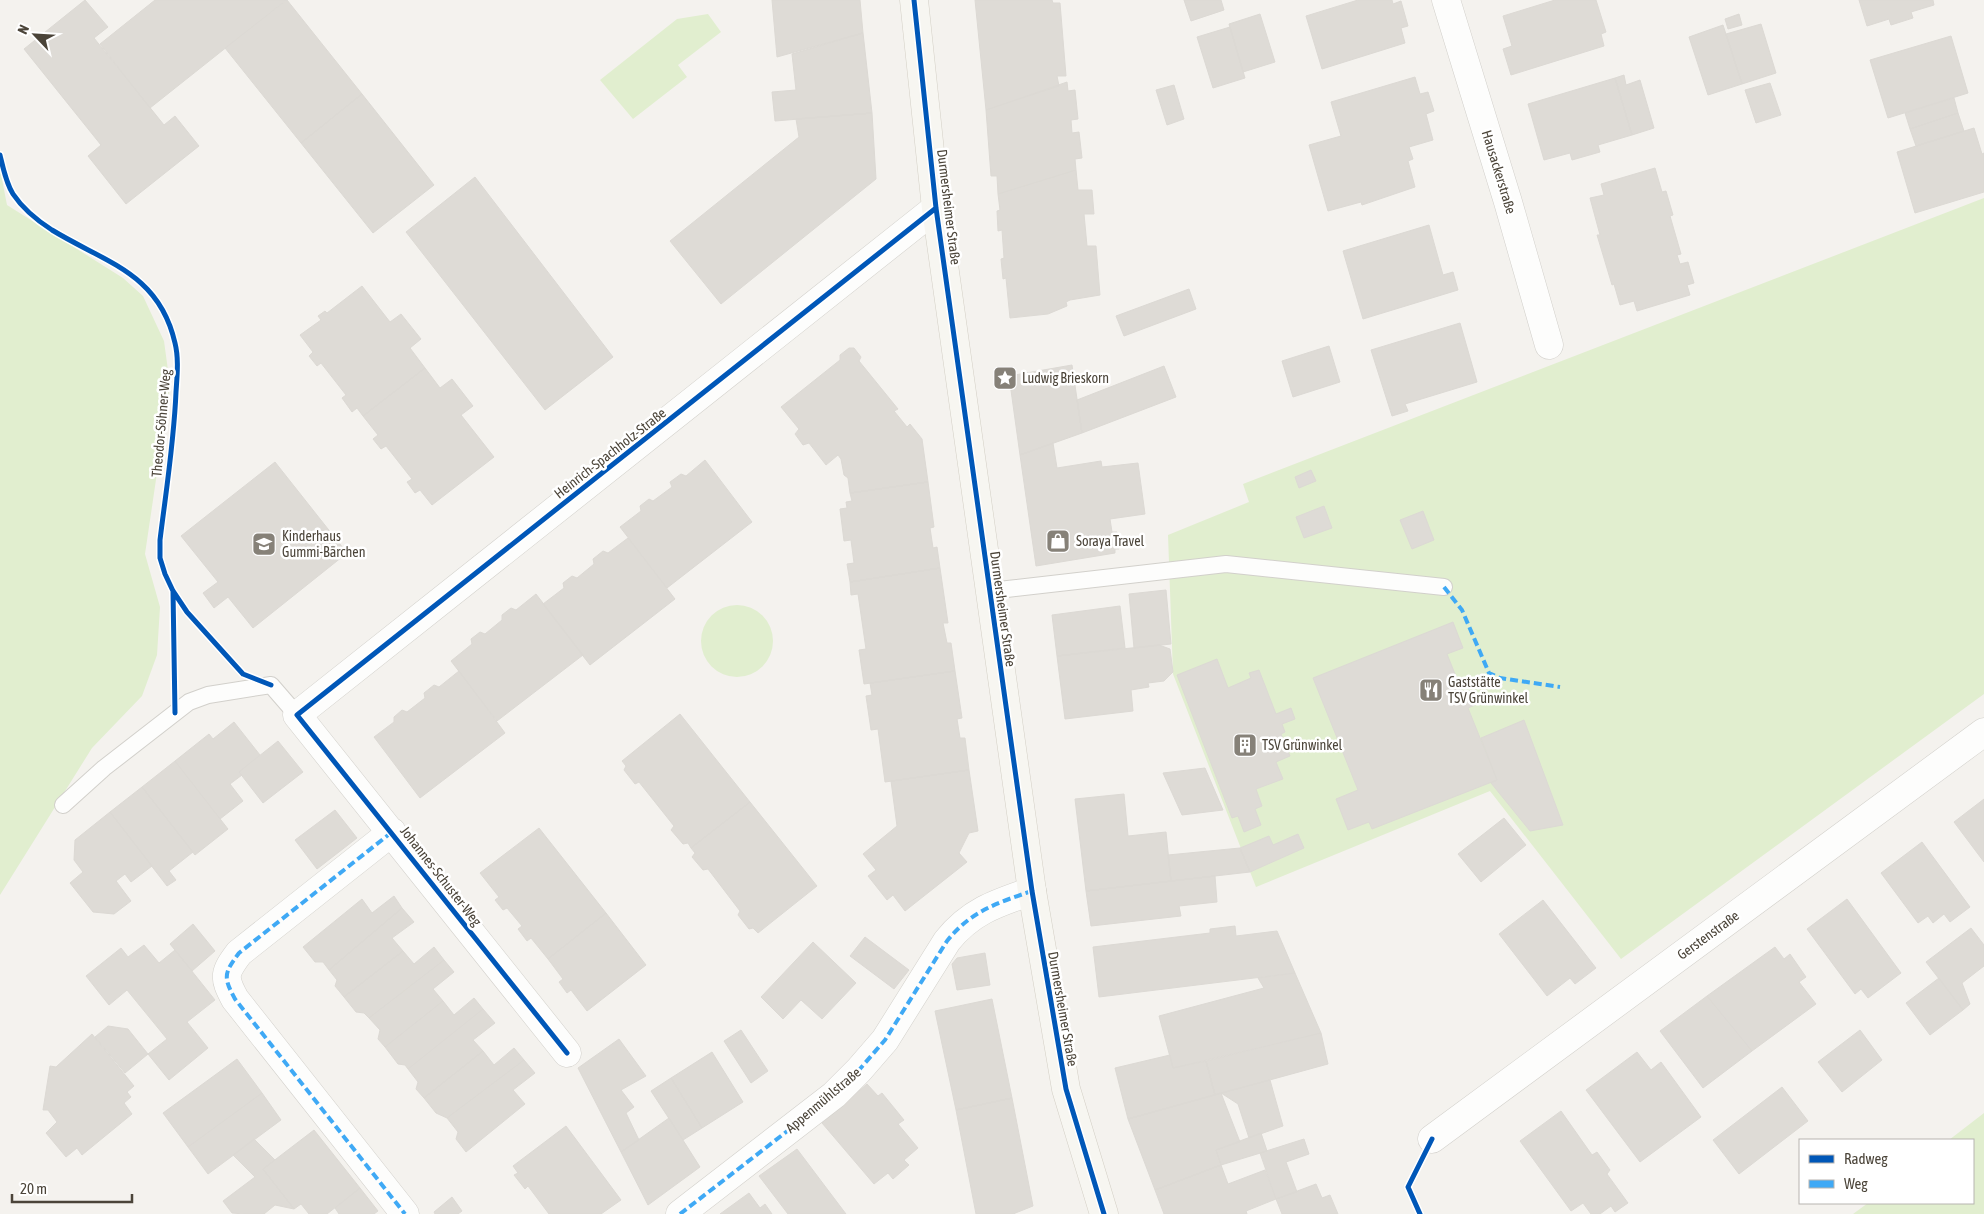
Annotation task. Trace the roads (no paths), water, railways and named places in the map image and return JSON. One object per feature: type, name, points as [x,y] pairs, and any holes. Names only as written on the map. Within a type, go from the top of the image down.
[{"type":"street","name":"Durmersheimer Straße","points":[[914,0],[936,208],[1032,891],[1066,1089],[1104,1214]]},
{"type":"street","name":"Hausackerstraße","points":[[1446,0],[1508,202],[1549,345]]},
{"type":"street","name":"Heinrich-Spachholz-Straße","points":[[297,715],[936,208]]},
{"type":"street","name":"Johannes-Schuster-Weg","points":[[297,715],[567,1053]]},
{"type":"street","name":"Gerstenstraße","points":[[1432,1139],[1984,732]]},
{"type":"street","name":"Johannes-Schuster-Weg","points":[[392,832],[239,953],[228,968],[226,982],[235,999],[405,1214]]},
{"type":"street","name":"Appenmühlstraße","points":[[680,1214],[834,1095],[859,1070],[885,1040],[957,928],[992,904],[1032,891]]},
{"type":"lane","points":[[990,591],[1226,564],[1444,587]]},
{"type":"lane","points":[[63,805],[104,768],[189,702],[208,695],[271,685],[297,715]]},
{"type":"place","name":"Ludwig Brieskorn","points":[[1005,378]]},
{"type":"place","name":"Soraya Travel","points":[[1058,541]]},
{"type":"place","name":"Kinderhaus Gummi-Bärchen","points":[[264,544]]},
{"type":"place","name":"Gaststätte TSV Grünwinkel","points":[[1431,690]]},
{"type":"place","name":"TSV Grünwinkel","points":[[1245,745]]}]
